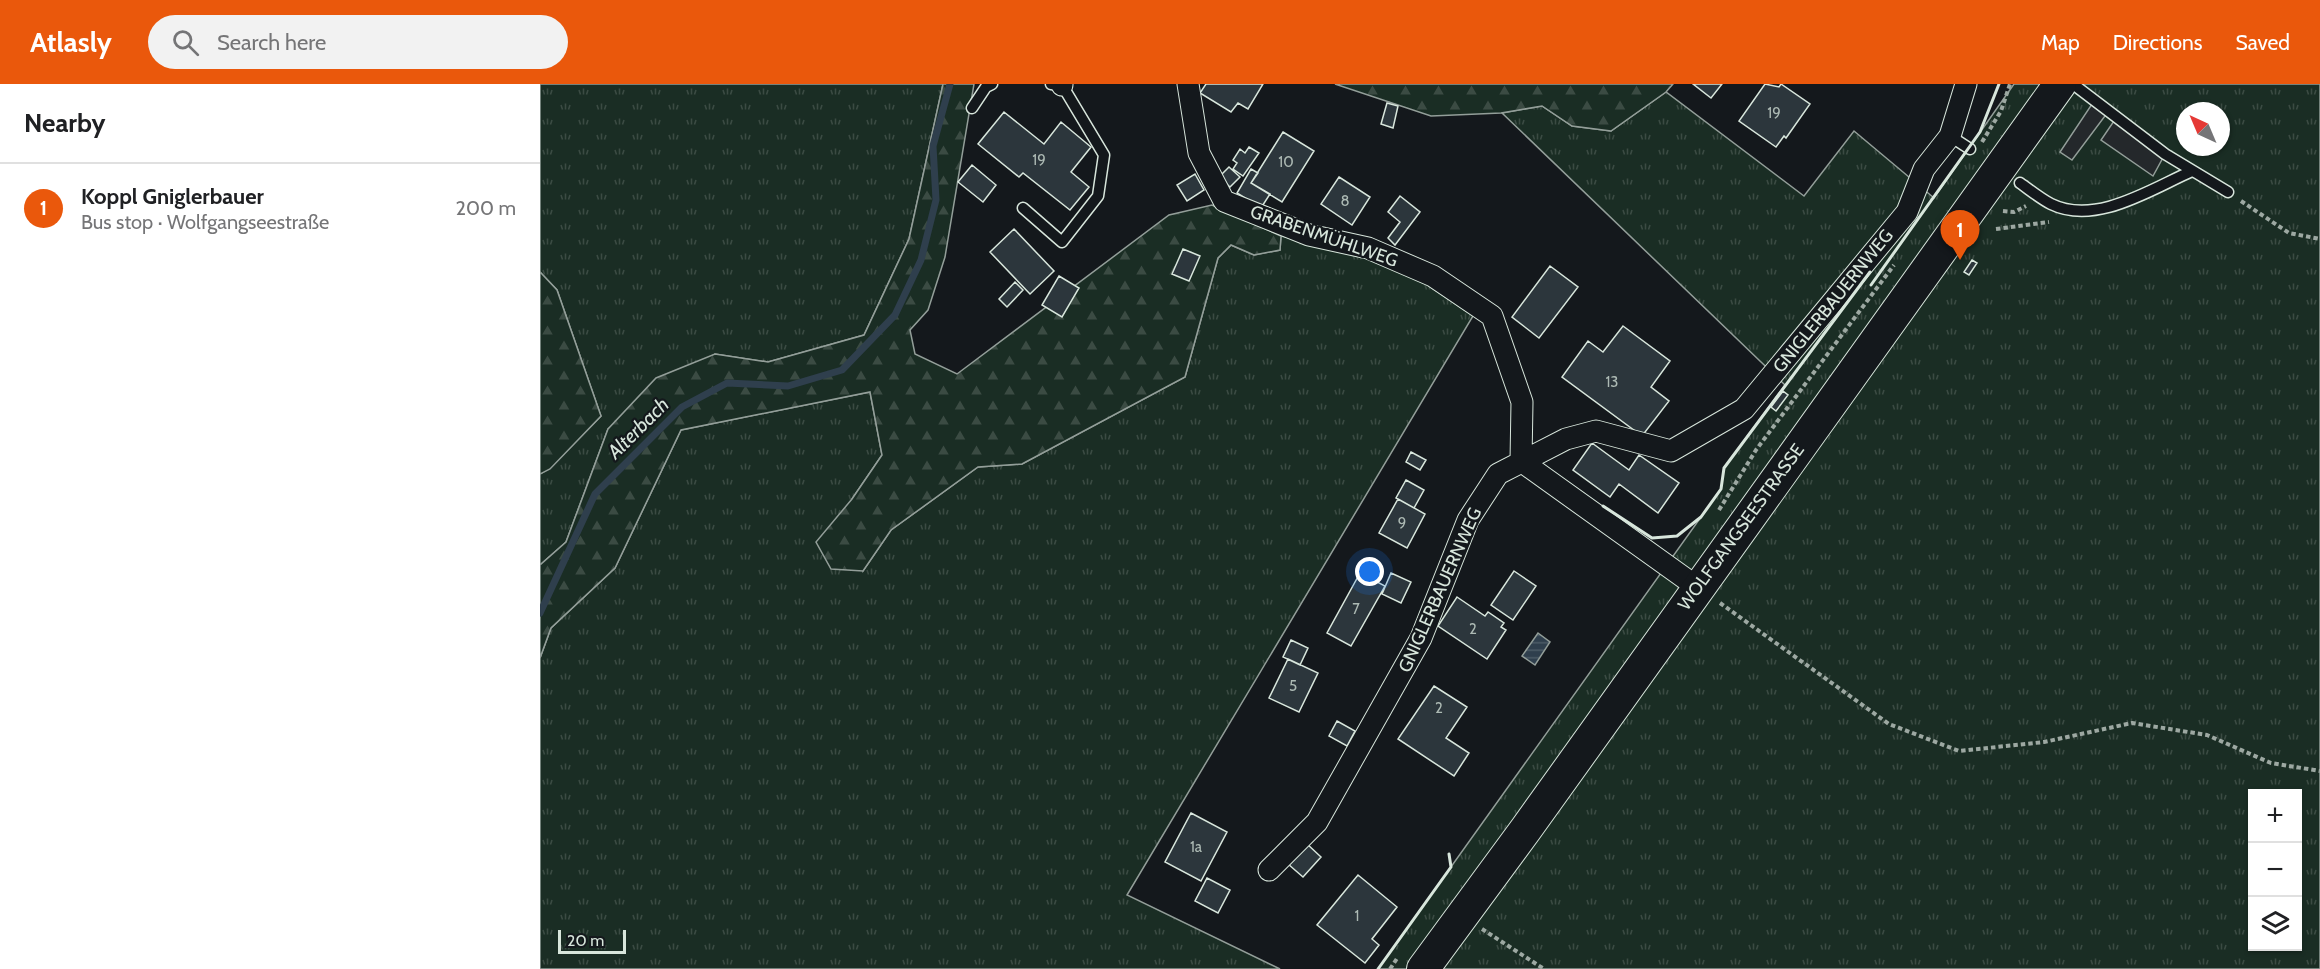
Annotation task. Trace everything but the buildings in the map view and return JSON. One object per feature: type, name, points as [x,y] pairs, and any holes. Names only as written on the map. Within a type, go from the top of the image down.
[{"type":"main road","name":"WOLFGANGSEESTRASSE","points":[[1423,969],[2060,84]]},
{"type":"street","name":"GRABENMÜHLWEG","points":[[1188,84],[1199,153],[1224,201],[1309,235],[1368,248],[1433,276],[1492,316],[1522,402],[1521,461]]},
{"type":"street","name":"GNIGLERBAUERNWEG","points":[[1269,870],[1317,822],[1421,638],[1467,520],[1498,474],[1566,439],[1596,431],[1671,451],[1744,410],[1906,212],[1924,170],[1950,136],[1966,84]]},
{"type":"street","points":[[1521,461],[1697,587]]},
{"type":"lane","points":[[972,108],[986,87],[992,84]]},
{"type":"lane","points":[[1023,207],[1062,242],[1098,196],[1104,155],[1058,84]]},
{"type":"lane","points":[[2073,84],[2116,118],[2192,171],[2228,192]]},
{"type":"lane","points":[[1950,136],[1974,148]]},
{"type":"lane","points":[[2020,183],[2052,205],[2080,212],[2115,206],[2192,171]]},
{"type":"path","points":[[1974,148],[2001,111],[2010,84]]},
{"type":"path","points":[[2228,192],[2289,233],[2320,239]]},
{"type":"path","points":[[1996,229],[2074,219],[2080,212]]},
{"type":"path","points":[[1712,519],[1756,450],[1793,398],[1899,259]]},
{"type":"path","points":[[1697,587],[1889,724],[1959,751],[2044,742],[2132,723],[2207,735],[2271,763],[2320,771]]},
{"type":"path","points":[[1461,916],[1544,969]]},
{"type":"green space","points":[[540,84],[943,84],[909,239],[864,335],[768,362],[715,354],[608,429],[566,542],[540,565],[540,474],[550,468],[601,416],[557,290],[540,272]]},
{"type":"green space","points":[[943,84],[974,84],[945,257],[928,310],[910,330],[915,354],[957,374],[1169,215],[1212,205],[1281,236],[1280,250],[1254,255],[1231,245],[1218,258],[1185,377],[1022,464],[978,467],[891,530],[863,571],[831,569],[816,542],[852,499],[882,455],[870,392],[681,430],[615,568],[551,628],[540,658],[540,565],[566,542],[608,429],[656,378],[715,354],[768,362],[864,335],[909,239]]},
{"type":"green space","points":[[1335,84],[1673,84],[1666,92],[1611,131],[1572,126],[1542,106],[1501,113],[1431,116]]},
{"type":"green space","points":[[2014,84],[2320,84],[2320,969],[1378,969],[1721,489],[1724,468],[1785,385],[1502,113],[1542,106],[1572,126],[1611,131],[1666,92],[1804,196],[1854,131],[1934,198]]},
{"type":"green space","points":[[1281,236],[1393,262],[1473,316],[1127,895],[1280,969],[540,969],[540,658],[551,628],[615,568],[681,430],[870,392],[882,455],[852,499],[863,571],[891,530],[978,467],[1022,464],[1185,377],[1218,258],[1231,245],[1254,255],[1280,250]]},
{"type":"green space","points":[[540,272],[557,290],[601,416],[550,469],[540,474]]},
{"type":"shaded area","points":[[2094,101],[2108,112],[2072,160],[2060,152]]},
{"type":"shaded area","points":[[2116,118],[2165,154],[2153,176],[2101,140]]},
{"type":"water","points":[[1538,633],[1550,642],[1535,665],[1522,656]]},
{"type":"waterway","name":"Alterbach","points":[[540,613],[595,494],[682,407],[727,383],[788,386],[842,370],[895,315],[921,260],[936,200],[933,146],[950,84]]},
{"type":"wall","points":[[1871,285],[1980,132],[1999,84]]},
{"type":"wall","points":[[1603,506],[1652,538],[1677,536],[1701,517],[1721,489],[1724,468],[1870,272]]},
{"type":"wall","points":[[1378,969],[1451,867],[1449,854]]},
{"type":"place","name":"Koppl Gniglerbauer","points":[[1960,260]]}]
